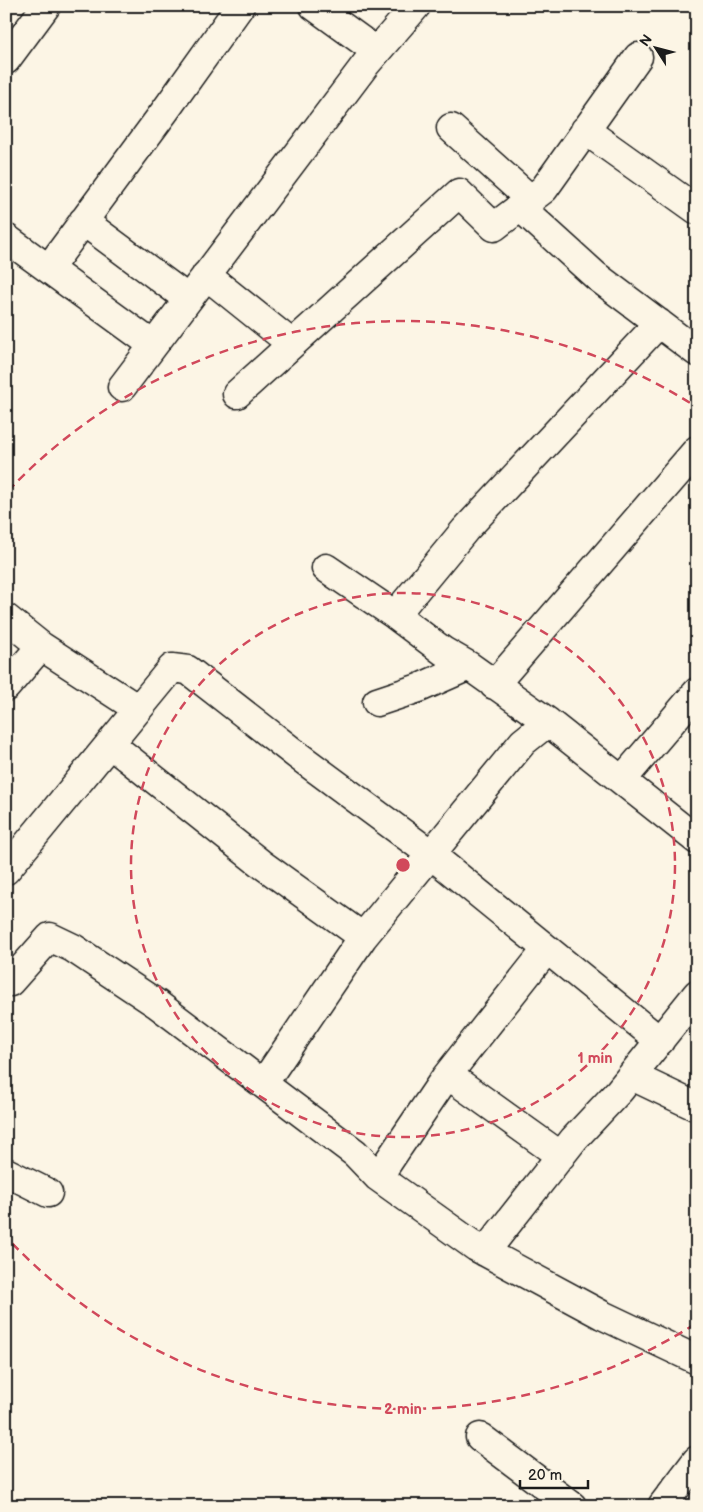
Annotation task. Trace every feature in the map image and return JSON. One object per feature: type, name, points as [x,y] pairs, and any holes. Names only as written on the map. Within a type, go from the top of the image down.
[{"type":"street","points":[[6,60],[46,6]]},
{"type":"street","points":[[49,268],[240,6]]},
{"type":"street","points":[[314,6],[376,51]]},
{"type":"street","points":[[122,387],[376,51],[416,6]]},
{"type":"street","points":[[236,394],[459,193],[494,226],[544,188],[638,57]]},
{"type":"street","points":[[451,128],[596,276],[697,352]]},
{"type":"street","points":[[586,130],[697,210]]},
{"type":"street","points":[[82,221],[188,299]]},
{"type":"street","points":[[6,238],[153,345]]},
{"type":"street","points":[[206,275],[292,344]]},
{"type":"street","points":[[395,615],[465,530],[659,323]]},
{"type":"street","points":[[494,685],[697,450]]},
{"type":"street","points":[[326,568],[395,615],[443,651],[469,666],[548,722],[697,840]]},
{"type":"street","points":[[6,618],[41,646],[138,709]]},
{"type":"street","points":[[6,687],[41,646]]},
{"type":"street","points":[[377,702],[419,688],[469,666]]},
{"type":"street","points":[[6,870],[172,668],[188,670],[297,755],[431,855],[660,1041]]},
{"type":"street","points":[[622,780],[697,692]]},
{"type":"street","points":[[263,1084],[363,937],[523,742],[548,722]]},
{"type":"street","points":[[110,744],[260,863],[363,937]]},
{"type":"street","points":[[6,981],[10,982],[50,937],[73,948],[157,1004],[355,1153],[378,1177],[485,1252],[602,1316],[697,1360]]},
{"type":"street","points":[[378,1177],[448,1075],[547,949]]},
{"type":"street","points":[[485,1252],[574,1139],[632,1076],[697,994]]},
{"type":"street","points":[[448,1075],[561,1156]]},
{"type":"street","points":[[632,1076],[697,1107]]},
{"type":"street","points":[[6,1172],[48,1193]]},
{"type":"street","points":[[480,1437],[572,1506]]},
{"type":"street","points":[[662,1506],[697,1460]]}]
